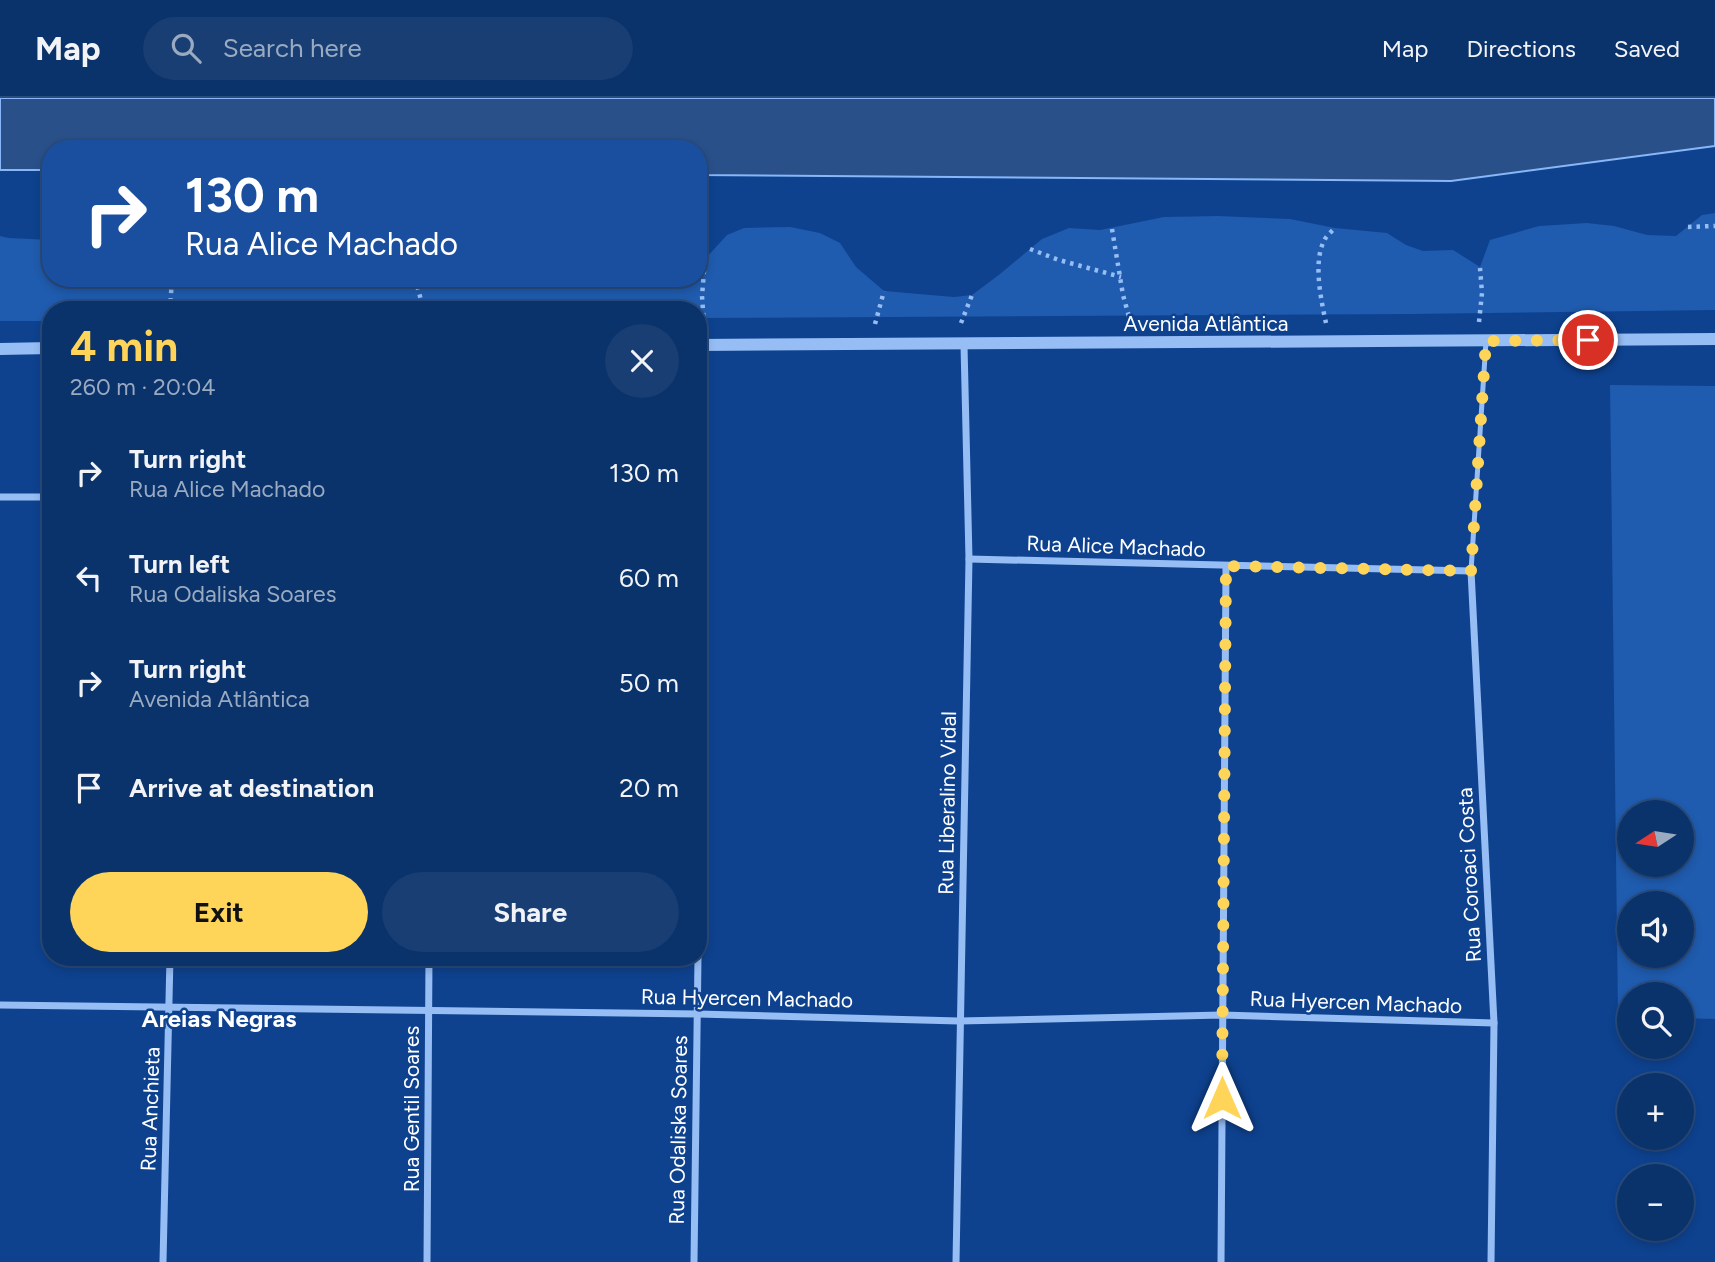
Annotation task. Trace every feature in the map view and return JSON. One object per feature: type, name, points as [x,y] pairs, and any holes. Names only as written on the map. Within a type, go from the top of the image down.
[{"type":"street","name":"Avenida Atlântica","points":[[707,345],[1715,339]]},
{"type":"street","name":"Rua Liberalino Vidal","points":[[956,1262],[969,559],[964,345]]},
{"type":"street","points":[[0,349],[42,348]]},
{"type":"street","points":[[0,497],[42,497]]},
{"type":"street","name":"Rua Alice Machado","points":[[969,559],[1471,571]]},
{"type":"street","points":[[1221,1262],[1226,566]]},
{"type":"street","name":"Rua Coroaci Costa","points":[[1471,571],[1494,1023],[1491,1262]]},
{"type":"street","name":"Rua Anchieta","points":[[163,1262],[170,966]]},
{"type":"street","name":"Rua Gentil Soares","points":[[427,1262],[429,966]]},
{"type":"street","name":"Rua Odaliska Soares","points":[[694,1262],[698,966]]},
{"type":"street","name":"Rua Hyercen Machado","points":[[0,1005],[698,1014],[959,1021],[1222,1015],[1494,1023]]},
{"type":"lane","points":[[1471,571],[1486,341]]},
{"type":"path","points":[[1688,227],[1715,226]]},
{"type":"path","points":[[1326,323],[1320,294],[1319,265],[1324,241],[1335,228]]},
{"type":"path","points":[[1112,229],[1131,324]]},
{"type":"path","points":[[1030,249],[1121,277]]},
{"type":"path","points":[[1479,322],[1482,293],[1480,268]]},
{"type":"path","points":[[875,325],[884,291]]},
{"type":"path","points":[[960,325],[972,295]]},
{"type":"shaded area","points":[[0,98],[1715,98],[1715,146],[1451,181],[707,175],[707,140],[42,140],[42,170],[0,170]]},
{"type":"shaded area","points":[[1715,213],[1715,310],[707,318],[707,301],[42,301],[42,321],[0,321],[0,236],[42,240],[42,287],[707,287],[707,257],[727,235],[744,228],[790,227],[820,233],[840,243],[856,267],[884,291],[954,297],[972,295],[1042,239],[1069,228],[1100,230],[1164,217],[1290,219],[1335,228],[1387,233],[1406,245],[1423,251],[1453,250],[1480,267],[1490,240],[1539,226],[1587,223],[1614,226],[1647,235],[1676,236],[1702,215]]},
{"type":"shaded area","points":[[1610,385],[1715,386],[1715,1019],[1694,1018],[1694,982],[1618,982],[1617,968],[1694,968],[1694,891],[1617,891],[1617,935]]},
{"type":"district","name":"Areias Negras","points":[[219,1018]]},
{"type":"route","points":[[1222,1098],[1226,566],[1471,571],[1486,341],[1588,340]]}]
